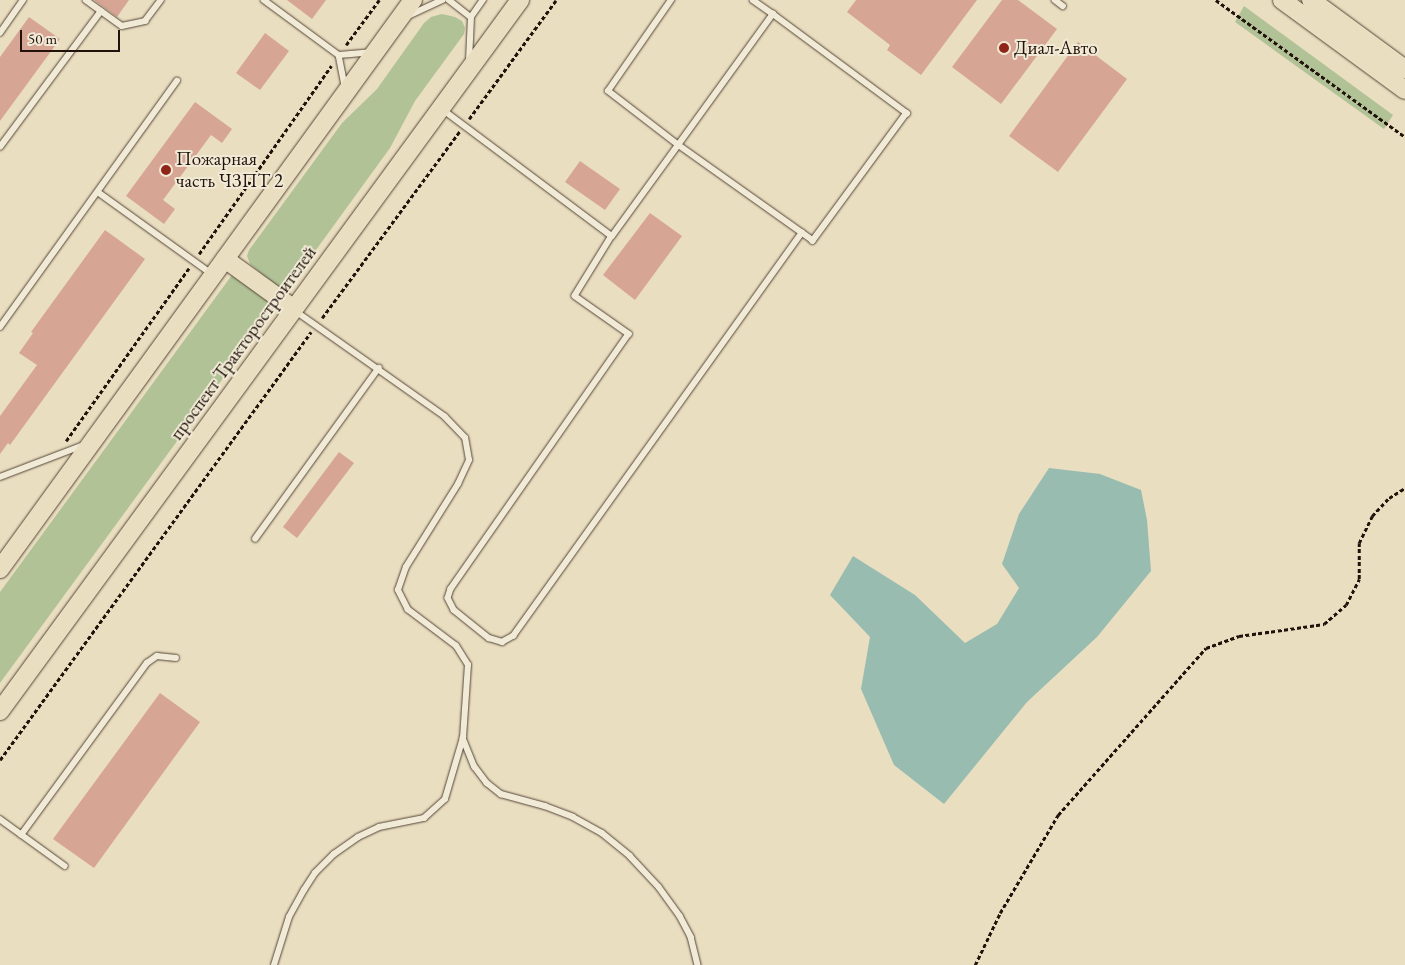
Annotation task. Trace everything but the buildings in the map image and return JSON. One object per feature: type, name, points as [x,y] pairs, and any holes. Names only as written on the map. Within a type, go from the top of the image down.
[{"type":"main road","points":[[0,569],[413,0]]},
{"type":"main road","name":"проспект Тракторостроителей","points":[[0,711],[520,0]]},
{"type":"main road","points":[[1282,0],[1405,90]]},
{"type":"main road","points":[[1311,0],[1405,69]]},
{"type":"main road","points":[[225,259],[294,310]]},
{"type":"lane","points":[[0,33],[23,0]]},
{"type":"lane","points":[[86,0],[122,26],[145,21],[161,0]]},
{"type":"lane","points":[[264,0],[339,55],[376,52]]},
{"type":"lane","points":[[399,20],[442,0]]},
{"type":"lane","points":[[449,0],[471,17]]},
{"type":"lane","points":[[468,70],[471,17],[483,0]]},
{"type":"lane","points":[[672,0],[608,91],[678,145],[813,241],[907,113],[753,0]]},
{"type":"lane","points":[[1055,0],[1062,6]]},
{"type":"lane","points":[[0,147],[101,11]]},
{"type":"lane","points":[[773,14],[612,236],[575,296],[629,334],[451,589],[448,598],[454,610],[489,638],[502,642],[513,636],[802,233]]},
{"type":"lane","points":[[339,55],[346,93]]},
{"type":"lane","points":[[0,327],[177,81]]},
{"type":"lane","points":[[441,108],[612,236]]},
{"type":"lane","points":[[98,192],[214,275]]},
{"type":"lane","points":[[274,965],[289,916],[315,873],[334,854],[358,837],[379,828],[424,818],[445,799],[451,785],[452,767],[463,738],[468,665],[456,646],[408,610],[398,590],[406,567],[458,484],[469,460],[465,438],[445,417],[294,310]]},
{"type":"lane","points":[[255,539],[378,368]]},
{"type":"lane","points":[[0,478],[93,442]]},
{"type":"lane","points":[[21,835],[147,663],[157,656],[176,658]]},
{"type":"lane","points":[[463,738],[475,767],[487,784],[501,794],[545,806],[573,817],[602,833],[630,856],[659,887],[680,916],[691,937],[698,965]]},
{"type":"lane","points":[[0,819],[65,866]]},
{"type":"path","points":[[347,44],[379,0]]},
{"type":"path","points":[[469,120],[556,0]]},
{"type":"path","points":[[1216,0],[1405,137]]},
{"type":"path","points":[[198,255],[330,67]]},
{"type":"path","points":[[323,317],[459,132]]},
{"type":"path","points":[[55,456],[191,265]]},
{"type":"path","points":[[0,760],[308,336]]},
{"type":"path","points":[[975,965],[1000,913],[1058,815],[1206,648],[1239,636],[1324,624],[1346,605],[1359,579],[1360,543],[1372,516],[1388,498],[1405,488]]},
{"type":"green space","points":[[1244,6],[1393,115],[1384,129],[1235,22]]},
{"type":"green space","points":[[442,14],[462,21],[465,28],[464,34],[415,101],[390,148],[292,283],[285,289],[279,289],[250,264],[247,256],[249,250],[342,123],[377,89],[424,23],[431,17]]},
{"type":"green space","points":[[232,275],[238,275],[274,305],[273,310],[0,683],[0,592]]},
{"type":"water","points":[[1049,468],[1100,474],[1141,490],[1147,520],[1151,571],[1097,637],[1027,702],[944,804],[894,765],[861,689],[870,637],[830,595],[853,556],[915,595],[965,643],[997,624],[1019,588],[1002,564],[1019,514]]},
{"type":"place","name":"Диал-Авто","points":[[1004,48]]},
{"type":"place","name":"Пожарная часть ЧЗПТ 2","points":[[166,170]]}]
